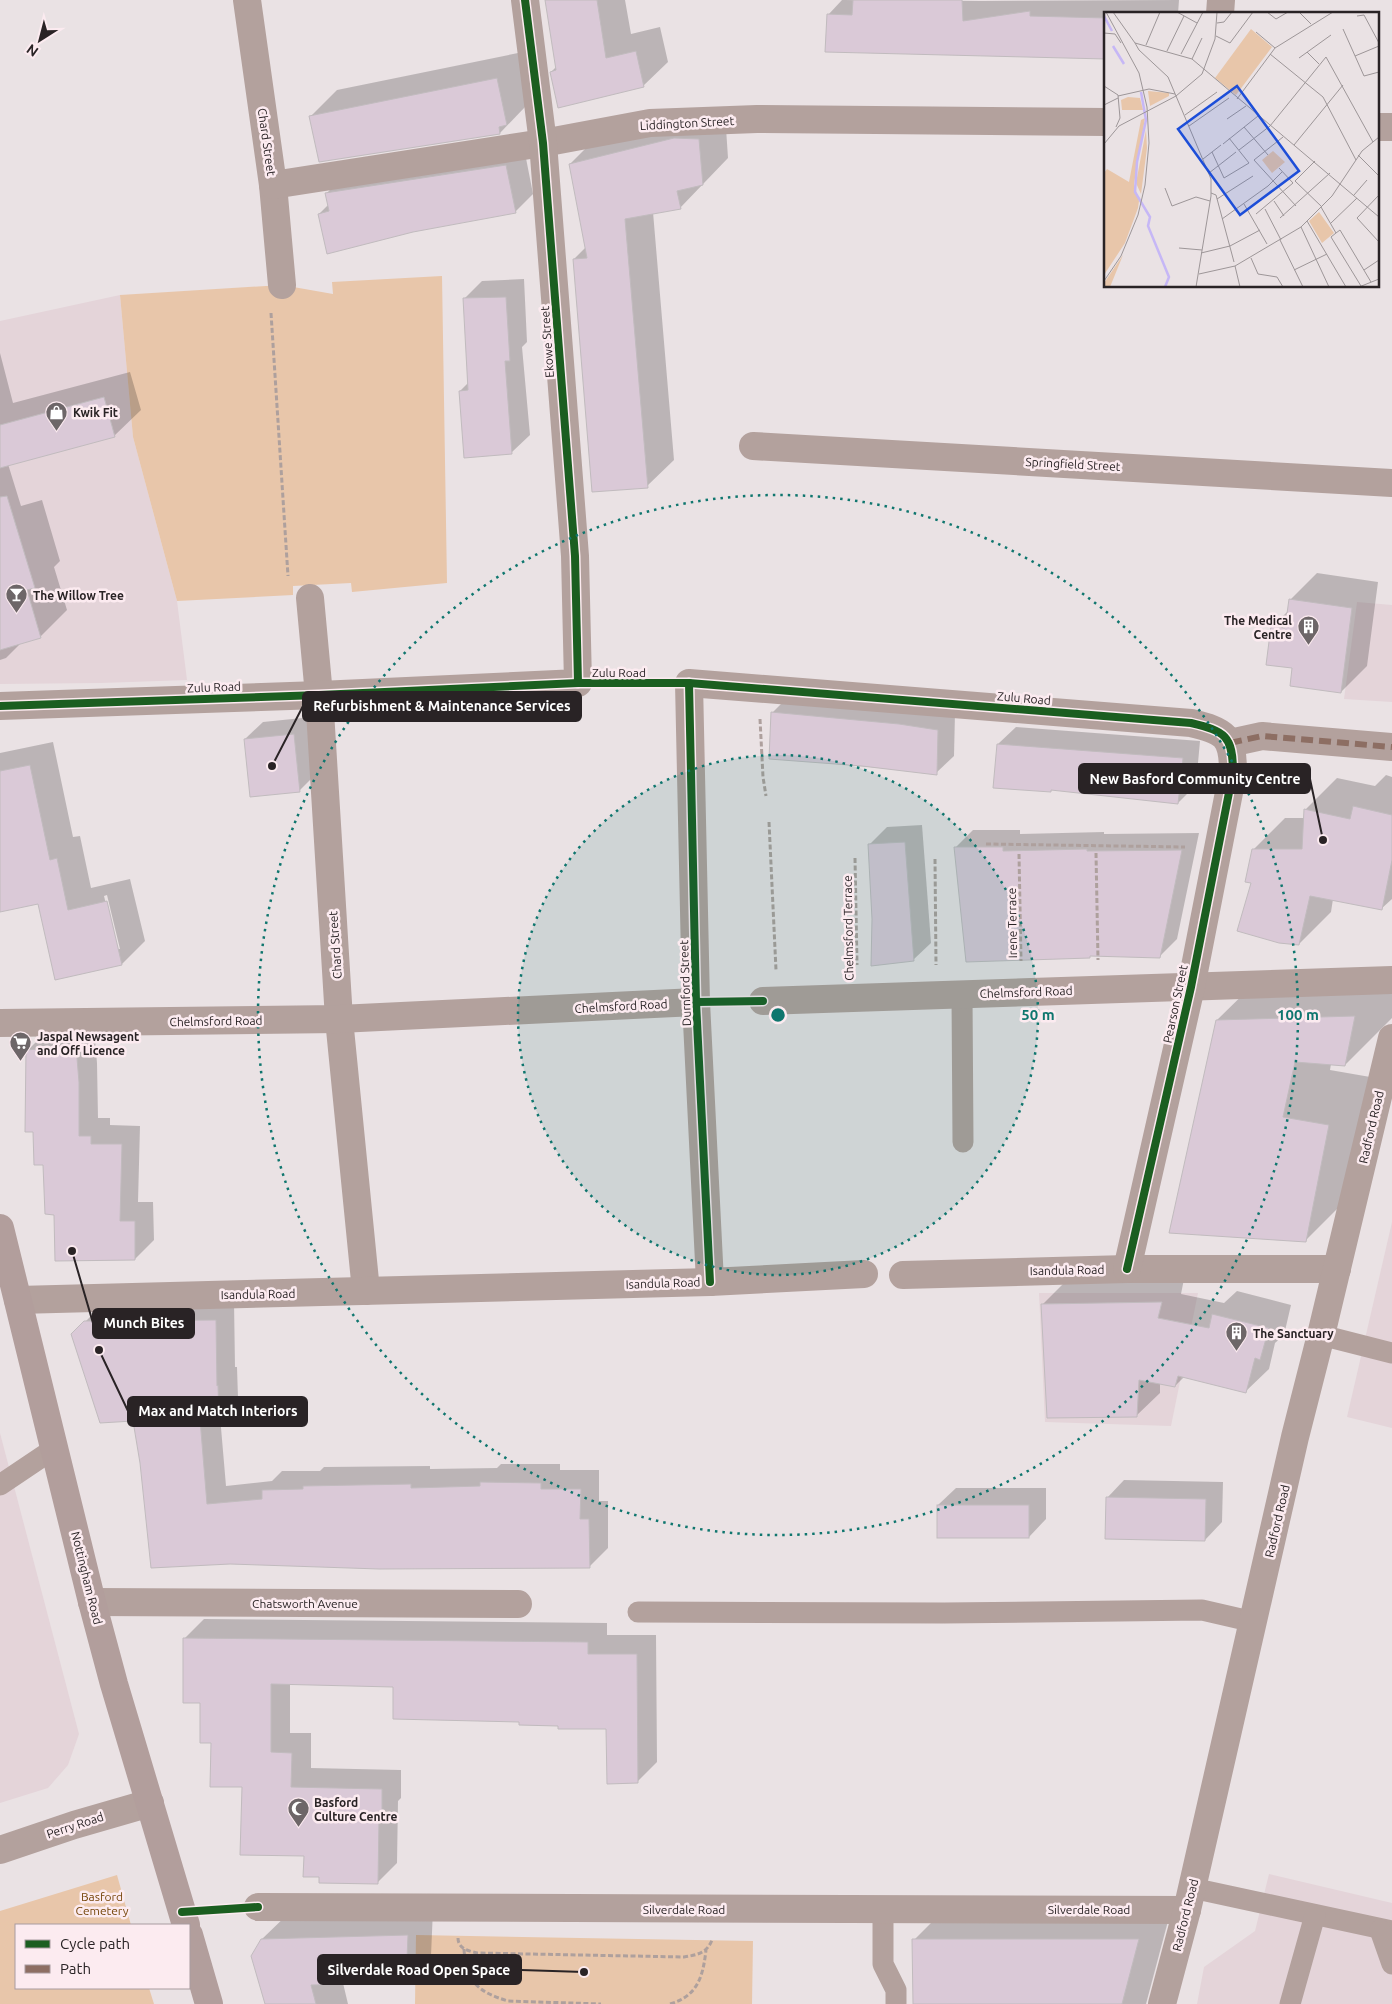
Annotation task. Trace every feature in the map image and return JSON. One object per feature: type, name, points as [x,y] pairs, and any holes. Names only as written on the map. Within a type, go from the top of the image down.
[{"type":"main road","name":"Nottingham Road","points":[[0,1228],[92,1602],[114,1684],[186,1924]]},
{"type":"main road","points":[[190,1938],[209,2004]]},
{"type":"street","name":"Chard Street","points":[[247,0],[273,185],[282,284]]},
{"type":"street","name":"Ekowe Street","points":[[525,0],[543,144],[575,556],[578,683]]},
{"type":"street","name":"Liddington Street","points":[[273,185],[543,144],[650,123],[757,119],[1104,122]]},
{"type":"street","name":"Springfield Street","points":[[753,446],[1392,483]]},
{"type":"street","name":"Chard Street","points":[[310,598],[319,695],[340,1019],[366,1291]]},
{"type":"street","name":"Zulu Road","points":[[0,706],[319,695],[578,683]]},
{"type":"street","name":"Zulu Road","points":[[689,683],[1191,723],[1214,729],[1224,735],[1230,743]]},
{"type":"street","name":"Durnford Street","points":[[689,683],[696,1002],[710,1282]]},
{"type":"street","points":[[1230,743],[1262,736],[1392,747]]},
{"type":"street","name":"Pearson Street","points":[[1126,1269],[1190,987],[1233,772],[1233,753],[1230,743]]},
{"type":"street","name":"Chelmsford Road","points":[[770,1001],[1392,980]]},
{"type":"street","name":"Chelmsford Road","points":[[0,1023],[340,1019],[696,1002]]},
{"type":"street","name":"Radford Road","points":[[1162,2004],[1189,1899],[1254,1622],[1295,1437],[1322,1336],[1392,1038]]},
{"type":"street","name":"Isandula Road","points":[[903,1275],[1126,1269],[1337,1269]]},
{"type":"street","name":"Isandula Road","points":[[18,1300],[710,1282],[864,1274]]},
{"type":"street","name":"Chatsworth Avenue","points":[[92,1602],[518,1604]]},
{"type":"street","name":"Perry Road","points":[[0,1850],[74,1825],[150,1803]]},
{"type":"street","name":"Silverdale Road","points":[[258,1907],[883,1909],[1189,1899]]},
{"type":"lane","points":[[949,995],[963,1142]]},
{"type":"lane","points":[[1322,1336],[1392,1353]]},
{"type":"lane","points":[[0,1485],[55,1448]]},
{"type":"lane","points":[[638,1612],[944,1613],[1202,1610],[1254,1622]]},
{"type":"lane","points":[[1189,1899],[1315,1915],[1386,1930],[1392,1964]]},
{"type":"lane","points":[[883,1909],[883,1964],[896,1990],[896,2004]]},
{"type":"lane","points":[[1290,2004],[1315,1915]]},
{"type":"path","points":[[282,284],[270,308],[288,578],[310,598]]},
{"type":"path","points":[[760,688],[760,749],[762,777],[766,796]]},
{"type":"path","points":[[769,822],[770,1001]]},
{"type":"path","points":[[986,844],[1218,847]]},
{"type":"path","points":[[1096,853],[1098,990]]},
{"type":"path","points":[[935,859],[949,995]]},
{"type":"path","points":[[456,1908],[458,1943],[464,1949],[477,1953],[684,1957],[699,1954],[706,1950],[712,1942],[714,1909]]},
{"type":"path","points":[[464,1949],[465,1967],[472,1980],[482,1991],[495,1997],[508,2002],[601,2004]]},
{"type":"path","points":[[670,2004],[686,1996],[697,1986],[703,1973],[706,1950]]},
{"type":"shaded area","points":[[120,295],[133,437],[177,601],[187,680],[0,684],[0,321]]},
{"type":"shaded area","points":[[1357,602],[1392,605],[1392,702],[1344,699]]},
{"type":"shaded area","points":[[1392,1222],[1392,1428],[1347,1417]]},
{"type":"shaded area","points":[[1039,1293],[1198,1293],[1171,1426],[1045,1422]]},
{"type":"shaded area","points":[[0,1433],[79,1734],[68,1765],[48,1788],[0,1803]]},
{"type":"shaded area","points":[[1269,1874],[1392,1903],[1392,2004],[1197,2004],[1204,1967],[1255,1931]]},
{"type":"green space","points":[[442,276],[447,583],[352,592],[351,583],[293,586],[293,595],[177,601],[133,437],[120,295],[282,285],[333,294],[332,282]]},
{"type":"green space","name":"Basford Cemetery","points":[[117,1875],[131,1924],[15,1924],[15,1989],[149,1989],[154,2004],[0,2004],[0,1911]]},
{"type":"green space","points":[[416,1935],[753,1941],[752,2004],[415,2004]]},
{"type":"building","points":[[545,0],[597,0],[606,58],[636,51],[644,87],[558,108],[550,72],[556,70]]},
{"type":"building","points":[[853,0],[962,0],[963,21],[1030,11],[1030,16],[1104,18],[1104,59],[825,52],[827,14],[852,15]]},
{"type":"building","points":[[497,78],[507,125],[499,127],[500,134],[319,162],[309,116]]},
{"type":"building","points":[[674,138],[699,139],[703,185],[677,191],[681,209],[625,219],[648,488],[592,492],[573,259],[587,258],[569,164]]},
{"type":"building","points":[[506,165],[516,213],[413,232],[327,254],[318,214],[329,211],[325,193]]},
{"type":"building","points":[[506,297],[510,361],[505,361],[512,454],[464,458],[459,391],[468,390],[463,298]]},
{"type":"building","name":"Kwik Fit","points":[[104,397],[115,437],[0,468],[0,425]]},
{"type":"building","name":"The Willow Tree","points":[[7,496],[35,588],[27,590],[41,638],[0,650],[0,497]]},
{"type":"building","name":"The Medical Centre","points":[[1289,599],[1352,608],[1341,693],[1290,686],[1292,668],[1266,665],[1271,626],[1285,628]]},
{"type":"building","points":[[771,712],[899,724],[938,730],[937,775],[862,766],[769,759]]},
{"type":"building","points":[[294,734],[300,792],[250,797],[244,739]]},
{"type":"building","points":[[997,744],[1183,758],[1178,804],[1051,790],[1051,792],[993,788]]},
{"type":"building","points":[[30,765],[50,860],[57,858],[68,910],[107,901],[122,965],[55,980],[38,904],[0,912],[0,771]]},
{"type":"building","points":[[1353,806],[1392,815],[1392,860],[1382,910],[1310,896],[1299,945],[1279,943],[1237,931],[1251,883],[1245,882],[1252,849],[1302,849],[1304,809],[1350,819]]},
{"type":"building","points":[[905,842],[914,961],[871,966],[872,919],[868,844]]},
{"type":"building","points":[[954,847],[1003,847],[1003,851],[1087,849],[1087,851],[1182,850],[1160,958],[1090,956],[1090,958],[966,962]]},
{"type":"building","points":[[1355,1016],[1345,1066],[1295,1062],[1283,1117],[1329,1125],[1306,1242],[1169,1233],[1216,1020]]},
{"type":"building","points":[[76,1046],[79,1082],[79,1136],[91,1136],[91,1144],[122,1144],[120,1221],[135,1221],[135,1260],[55,1261],[54,1215],[45,1214],[43,1165],[34,1165],[33,1132],[25,1132],[26,1050]]},
{"type":"building","points":[[1162,1302],[1158,1318],[1209,1328],[1212,1314],[1269,1328],[1260,1360],[1255,1358],[1246,1393],[1178,1376],[1175,1387],[1139,1380],[1137,1417],[1047,1418],[1041,1304]]},
{"type":"building","points":[[216,1320],[219,1419],[200,1419],[207,1504],[262,1499],[262,1490],[303,1489],[303,1486],[411,1484],[411,1488],[480,1486],[480,1482],[541,1483],[541,1489],[581,1489],[580,1519],[589,1519],[590,1568],[379,1569],[230,1564],[151,1568],[140,1463],[133,1421],[100,1423],[71,1334],[84,1321]]},
{"type":"building","points":[[1106,1497],[1206,1499],[1205,1541],[1105,1539]]},
{"type":"building","points":[[937,1505],[1029,1505],[1029,1538],[937,1538]]},
{"type":"building","points":[[183,1638],[588,1642],[588,1654],[637,1654],[638,1783],[607,1784],[606,1729],[558,1729],[558,1726],[519,1725],[519,1722],[393,1719],[393,1687],[271,1684],[271,1752],[292,1753],[291,1787],[382,1789],[382,1819],[379,1819],[378,1884],[319,1883],[319,1877],[303,1877],[304,1856],[240,1855],[242,1787],[210,1787],[211,1743],[200,1743],[200,1703],[183,1703]]},
{"type":"building","points":[[408,1935],[406,1983],[311,1985],[316,2004],[265,2004],[251,1956],[261,1939]]},
{"type":"building","points":[[912,1939],[1139,1939],[1122,2004],[913,2004]]},
{"type":"marked path","points":[[1230,743],[1262,736],[1392,747]]},
{"type":"cycle path","points":[[525,0],[543,143],[575,556],[578,683]]},
{"type":"cycle path","points":[[0,706],[319,695],[578,683],[689,683],[1191,723],[1212,729],[1225,737],[1229,743],[1233,760],[1233,772],[1191,987],[1127,1269]]},
{"type":"cycle path","points":[[689,683],[696,1002],[710,1282]]},
{"type":"cycle path","points":[[696,1002],[763,1001]]},
{"type":"cycle path","points":[[182,1912],[258,1907]]},
{"type":"place","name":"Kwik Fit","points":[[57,431]]},
{"type":"place","name":"The Willow Tree","points":[[17,614]]},
{"type":"place","name":"The Medical Centre","points":[[1308,646]]},
{"type":"place","name":"Refurbishment & Maintenance Services","points":[[272,766]]},
{"type":"place","name":"New Basford Community Centre","points":[[1323,840]]},
{"type":"place","name":"Jaspal Newsagent and Off Licence","points":[[21,1062]]},
{"type":"place","name":"Munch Bites","points":[[72,1251]]},
{"type":"place","name":"Max and Match Interiors","points":[[99,1350]]},
{"type":"place","name":"The Sanctuary","points":[[1237,1352]]},
{"type":"place","name":"Basford Culture Centre","points":[[298,1828]]},
{"type":"place","name":"Silverdale Road Open Space","points":[[584,1972]]}]
